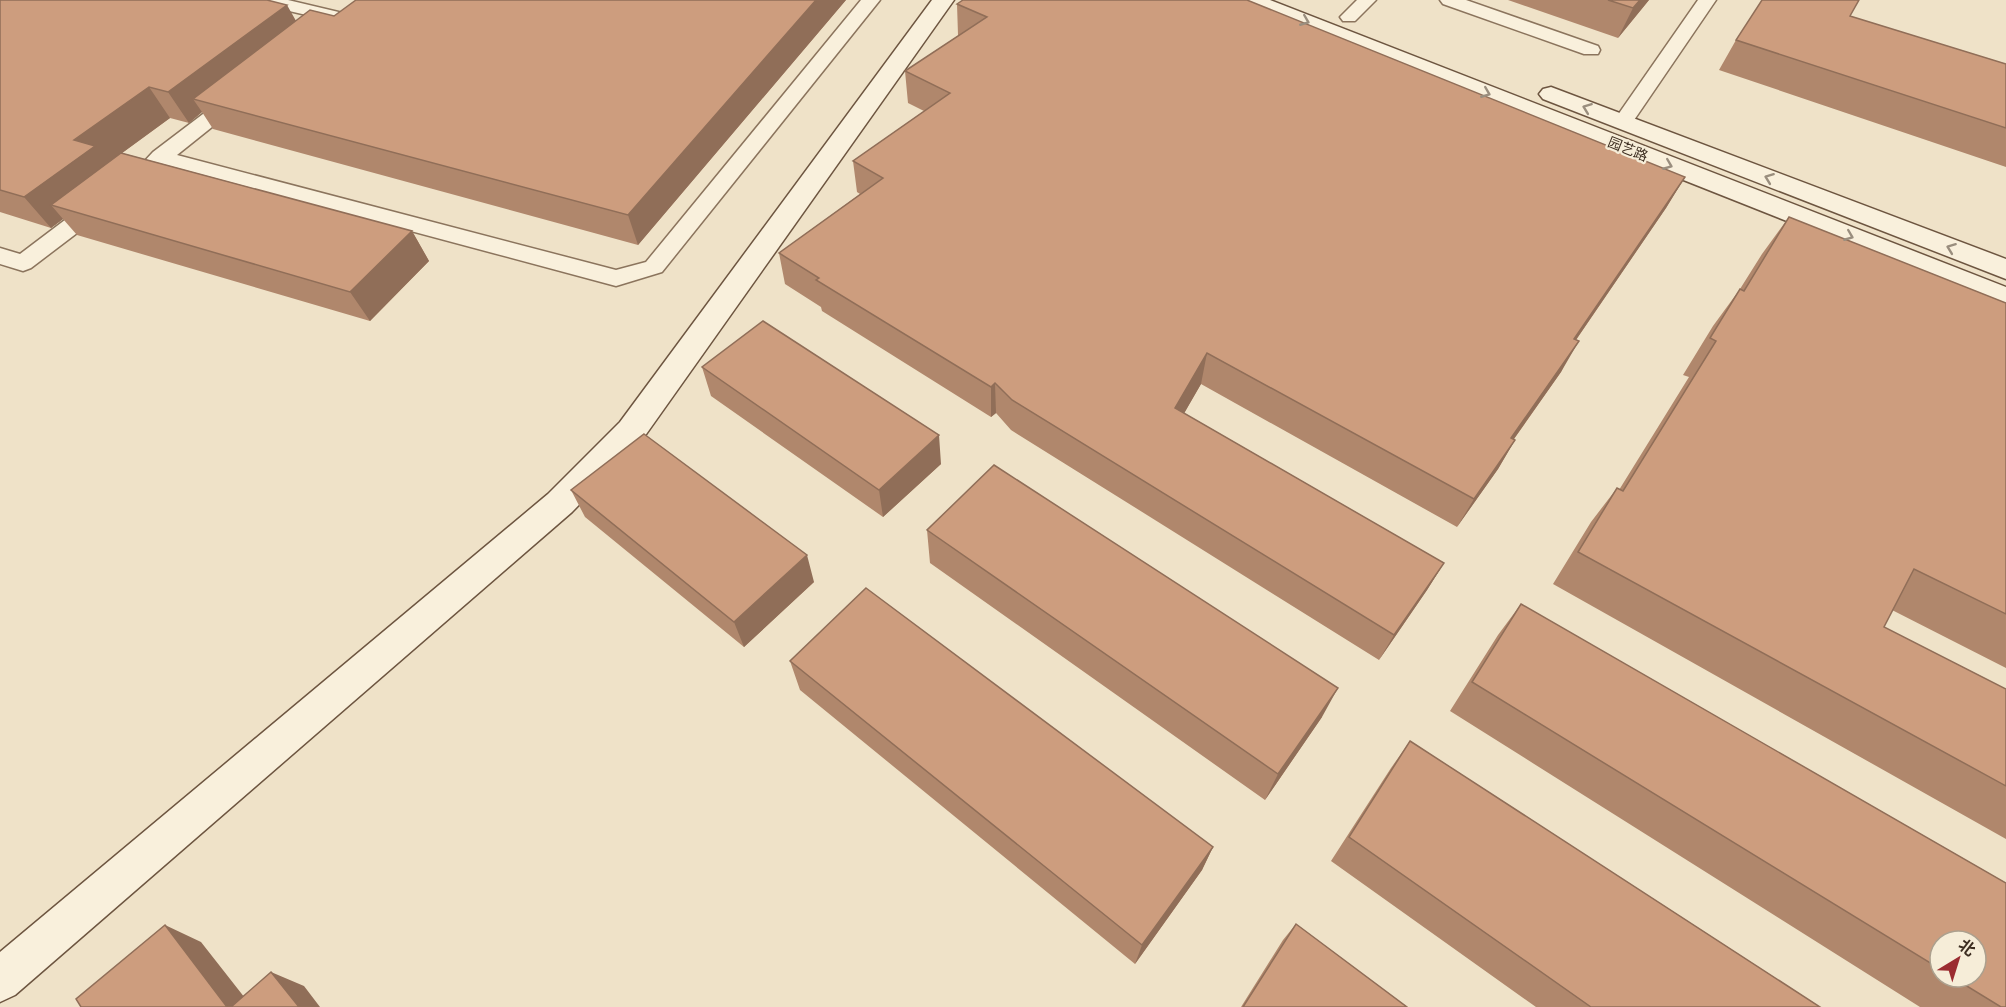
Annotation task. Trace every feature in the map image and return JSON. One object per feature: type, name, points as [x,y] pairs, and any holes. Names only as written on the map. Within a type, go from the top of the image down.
[{"type":"street","points":[[0,980],[560,503],[631,431],[943,0]]},
{"type":"street","name":"园艺路","points":[[1250,0],[2006,298]]},
{"type":"street","name":"园艺路","points":[[1304,0],[1358,8],[1623,122],[2006,269]]},
{"type":"lane","points":[[266,0],[349,12],[323,32]]},
{"type":"lane","points":[[160,157],[616,278],[654,267],[871,0]]},
{"type":"lane","points":[[1449,0],[1591,50]]},
{"type":"lane","points":[[1623,122],[1707,0]]},
{"type":"lane","points":[[133,178],[251,87]]},
{"type":"lane","points":[[0,256],[23,263],[115,193]]},
{"type":"building","points":[[0,0],[267,0],[287,5],[168,92],[149,87],[74,140],[95,146],[24,197],[0,190]]},
{"type":"building","points":[[356,0],[816,0],[628,215],[193,99],[310,10],[334,16]]},
{"type":"building","points":[[963,0],[1247,0],[1685,177],[1574,339],[1579,341],[1511,438],[1515,440],[1474,499],[1207,353],[1175,408],[1444,563],[1394,635],[1012,400],[995,383],[991,387],[816,280],[819,278],[779,253],[883,178],[853,161],[950,93],[905,71],[987,17],[957,4]]},
{"type":"building","points":[[1608,0],[1640,0],[1633,8]]},
{"type":"building","points":[[1762,0],[1859,0],[1850,16],[2006,64],[2006,128],[1736,40]]},
{"type":"building","points":[[121,153],[412,231],[350,292],[51,205]]},
{"type":"building","points":[[1789,217],[2006,303],[2006,614],[1914,569],[1884,627],[2006,689],[2006,786],[1578,552],[1617,488],[1623,491],[1716,341],[1710,338],[1740,289],[1744,291]]},
{"type":"building","points":[[763,321],[939,435],[879,490],[702,367]]},
{"type":"building","points":[[644,434],[807,555],[734,622],[571,490]]},
{"type":"building","points":[[994,465],[1338,688],[1278,774],[927,530]]},
{"type":"building","points":[[866,588],[1213,847],[1142,945],[790,661]]},
{"type":"building","points":[[1521,604],[2006,883],[2006,1007],[2001,1007],[1972,989],[1988,989],[1988,929],[1928,929],[1928,962],[1472,682]]},
{"type":"building","points":[[1410,741],[1820,1007],[1591,1007],[1349,837]]},
{"type":"building","points":[[1296,924],[1407,1007],[1243,1007]]},
{"type":"building","points":[[165,925],[227,1007],[81,1007],[76,999]]},
{"type":"building","points":[[271,972],[299,1007],[231,1007]]}]
